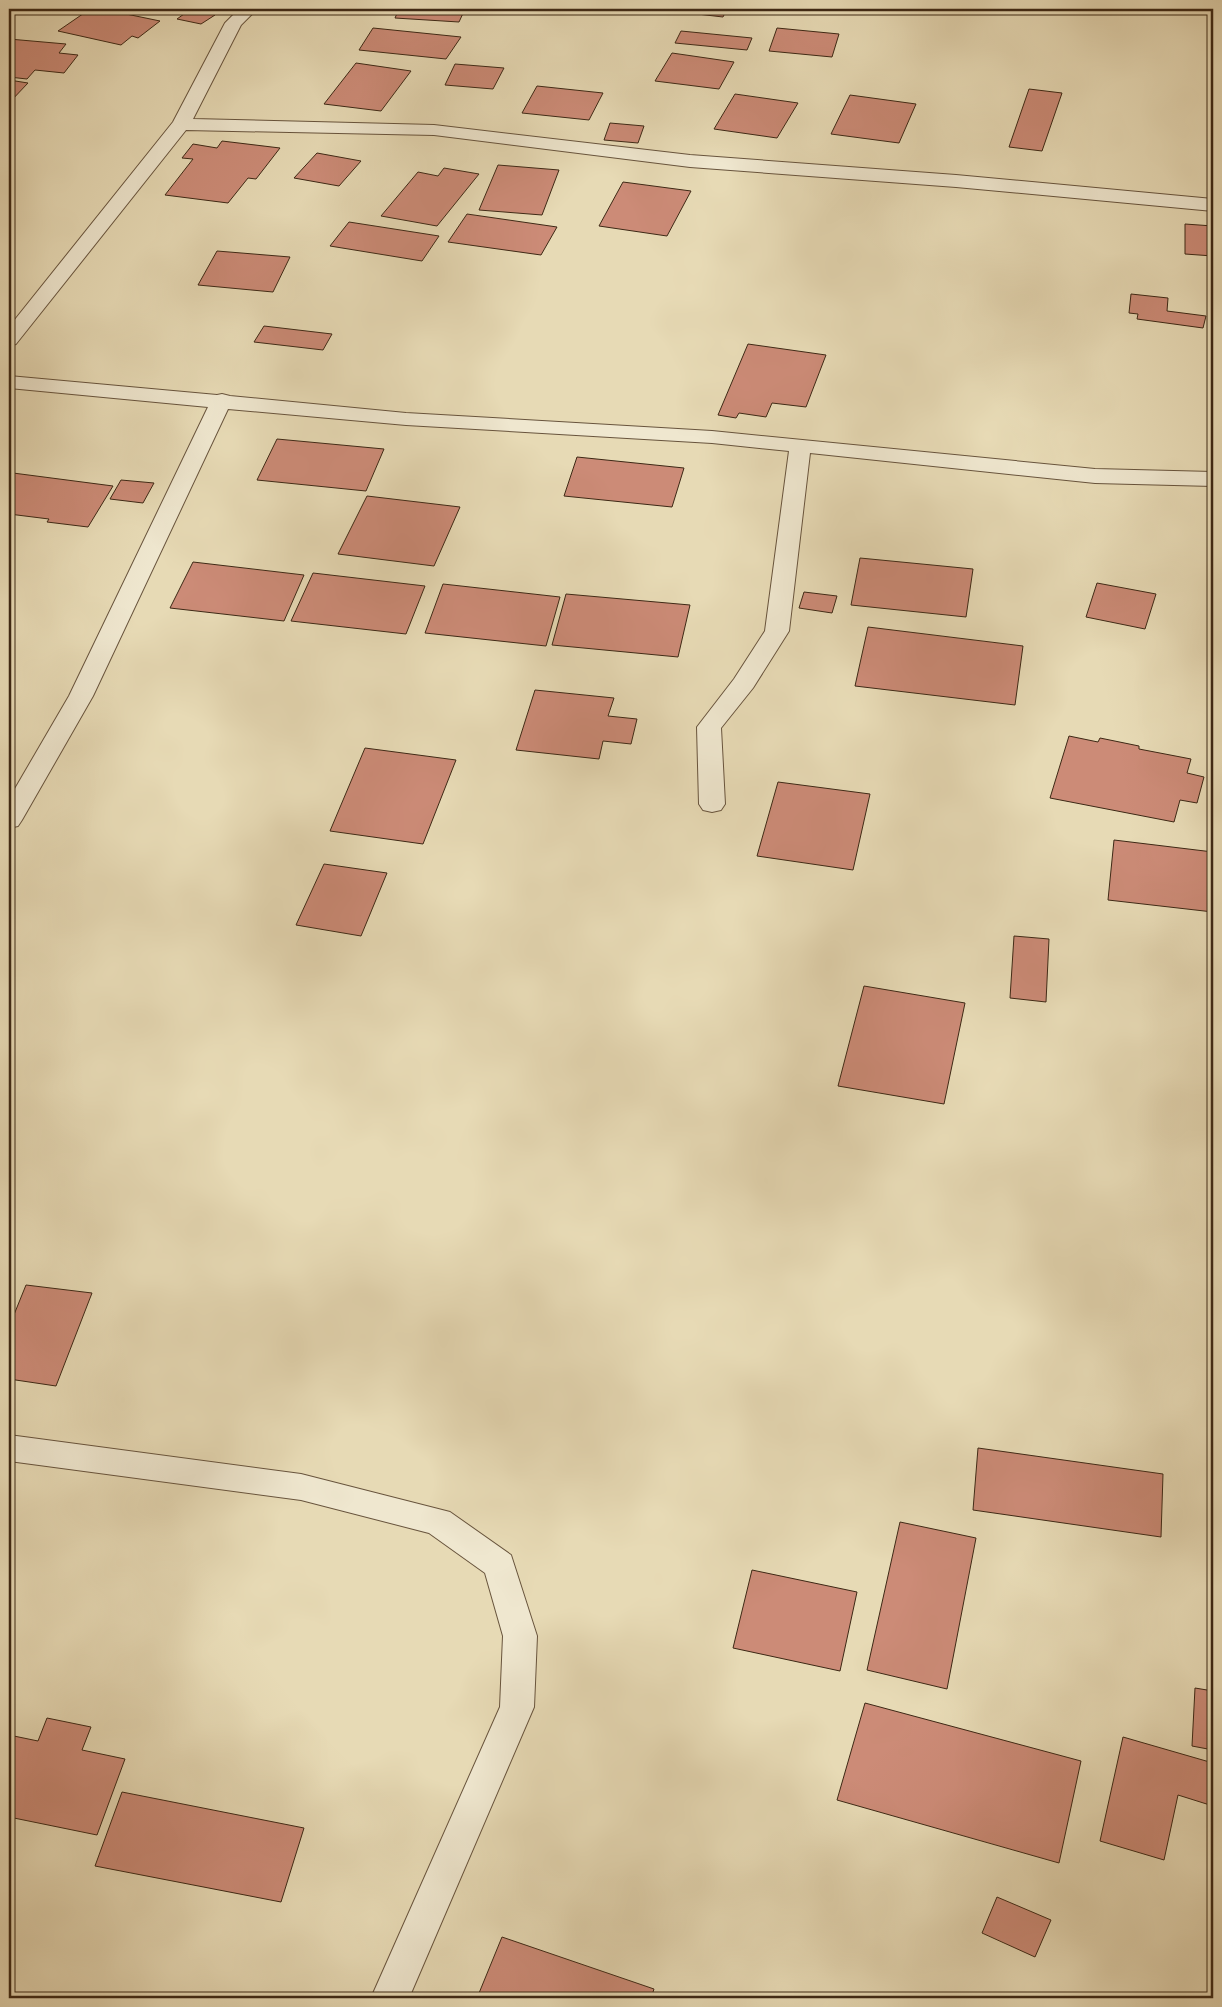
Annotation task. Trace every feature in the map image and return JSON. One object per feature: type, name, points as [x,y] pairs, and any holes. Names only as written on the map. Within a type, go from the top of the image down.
[{"type":"street","points":[[9,340],[181,124],[234,23],[249,9]]},
{"type":"street","points":[[181,124],[434,130],[690,161],[966,182],[1213,205]]},
{"type":"street","points":[[9,382],[222,400],[406,419],[712,437],[800,448],[1094,476],[1213,479]]},
{"type":"street","points":[[9,820],[81,696],[222,400]]},
{"type":"street","points":[[712,804],[709,727],[744,683],[777,631],[800,448]]},
{"type":"street","points":[[9,1448],[301,1488],[438,1522],[499,1565],[520,1636],[517,1707],[390,1998]]},
{"type":"building","points":[[90,9],[102,9],[160,21],[138,38],[132,36],[121,45],[58,31]]},
{"type":"building","points":[[191,9],[215,15],[201,24],[177,19]]},
{"type":"building","points":[[399,9],[465,9],[459,22],[395,18]]},
{"type":"building","points":[[682,9],[727,9],[723,17],[680,12]]},
{"type":"building","points":[[373,28],[461,37],[446,59],[359,50]]},
{"type":"building","points":[[777,28],[839,34],[832,57],[769,51]]},
{"type":"building","points":[[681,31],[752,38],[747,50],[675,43]]},
{"type":"building","points":[[9,39],[66,44],[59,53],[78,55],[64,73],[35,70],[27,79],[9,77]]},
{"type":"building","points":[[672,53],[734,62],[719,89],[655,81]]},
{"type":"building","points":[[356,63],[411,71],[381,111],[324,104]]},
{"type":"building","points":[[455,64],[504,68],[493,89],[445,85]]},
{"type":"building","points":[[9,80],[28,83],[9,103]]},
{"type":"building","points":[[537,86],[603,93],[589,120],[522,113]]},
{"type":"building","points":[[1029,89],[1062,93],[1042,151],[1009,147]]},
{"type":"building","points":[[735,94],[798,103],[777,138],[714,129]]},
{"type":"building","points":[[850,95],[916,104],[899,143],[831,134]]},
{"type":"building","points":[[610,123],[644,126],[638,143],[604,140]]},
{"type":"building","points":[[222,141],[280,148],[256,179],[248,178],[228,203],[165,195],[193,159],[182,158],[193,144],[217,148]]},
{"type":"building","points":[[317,153],[361,161],[339,186],[294,178]]},
{"type":"building","points":[[498,165],[559,170],[542,215],[479,210]]},
{"type":"building","points":[[444,168],[479,174],[437,226],[381,216],[418,172],[438,176]]},
{"type":"building","points":[[623,182],[691,191],[667,236],[599,226]]},
{"type":"building","points":[[467,214],[557,227],[541,255],[448,242]]},
{"type":"building","points":[[349,222],[439,236],[422,261],[330,246]]},
{"type":"building","points":[[1185,224],[1213,226],[1213,256],[1185,254]]},
{"type":"building","points":[[217,251],[290,257],[273,292],[198,285]]},
{"type":"building","points":[[1131,294],[1168,298],[1167,311],[1206,316],[1203,328],[1137,319],[1138,314],[1129,313]]},
{"type":"building","points":[[264,326],[332,334],[323,350],[254,342]]},
{"type":"building","points":[[748,344],[826,355],[806,407],[772,403],[766,417],[739,413],[736,418],[718,415]]},
{"type":"building","points":[[277,439],[384,449],[366,491],[257,480]]},
{"type":"building","points":[[577,457],[684,468],[672,507],[564,496]]},
{"type":"building","points":[[13,473],[113,486],[88,527],[47,522],[49,519],[9,514],[9,479]]},
{"type":"building","points":[[121,480],[154,483],[143,503],[110,499]]},
{"type":"building","points":[[367,496],[460,507],[434,566],[338,554]]},
{"type":"building","points":[[860,558],[973,569],[966,617],[851,605]]},
{"type":"building","points":[[193,562],[304,575],[284,621],[170,608]]},
{"type":"building","points":[[313,573],[425,586],[406,634],[291,621]]},
{"type":"building","points":[[1097,583],[1156,594],[1145,629],[1086,617]]},
{"type":"building","points":[[443,584],[560,597],[546,646],[425,633]]},
{"type":"building","points":[[804,592],[837,596],[832,613],[799,608]]},
{"type":"building","points":[[566,594],[690,605],[678,657],[552,645]]},
{"type":"building","points":[[868,627],[1023,646],[1015,705],[855,686]]},
{"type":"building","points":[[535,690],[614,698],[608,716],[637,719],[631,744],[603,741],[599,759],[516,750]]},
{"type":"building","points":[[1069,736],[1098,742],[1100,738],[1139,746],[1139,749],[1191,759],[1187,773],[1204,777],[1197,803],[1180,800],[1174,822],[1050,798]]},
{"type":"building","points":[[365,748],[456,760],[423,844],[330,831]]},
{"type":"building","points":[[778,782],[870,794],[853,870],[757,856]]},
{"type":"building","points":[[1114,840],[1213,852],[1213,912],[1108,900]]},
{"type":"building","points":[[324,864],[387,873],[361,936],[296,925]]},
{"type":"building","points":[[1014,936],[1049,939],[1046,1002],[1010,998]]},
{"type":"building","points":[[864,986],[965,1003],[944,1104],[838,1086]]},
{"type":"building","points":[[26,1285],[92,1293],[56,1386],[9,1379],[9,1327]]},
{"type":"building","points":[[978,1448],[1163,1474],[1161,1537],[973,1510]]},
{"type":"building","points":[[900,1522],[976,1538],[947,1689],[867,1670]]},
{"type":"building","points":[[752,1570],[857,1592],[840,1671],[733,1648]]},
{"type":"building","points":[[1195,1688],[1213,1691],[1213,1750],[1192,1746]]},
{"type":"building","points":[[865,1703],[1081,1761],[1059,1863],[837,1800]]},
{"type":"building","points":[[47,1718],[91,1727],[82,1750],[125,1759],[97,1835],[9,1817],[9,1735],[38,1741]]},
{"type":"building","points":[[1123,1737],[1213,1763],[1213,1806],[1178,1795],[1164,1860],[1100,1841]]},
{"type":"building","points":[[122,1792],[304,1828],[281,1902],[95,1866]]},
{"type":"building","points":[[997,1897],[1051,1920],[1035,1957],[982,1933]]},
{"type":"building","points":[[502,1937],[654,1989],[651,1998],[477,1998]]}]
